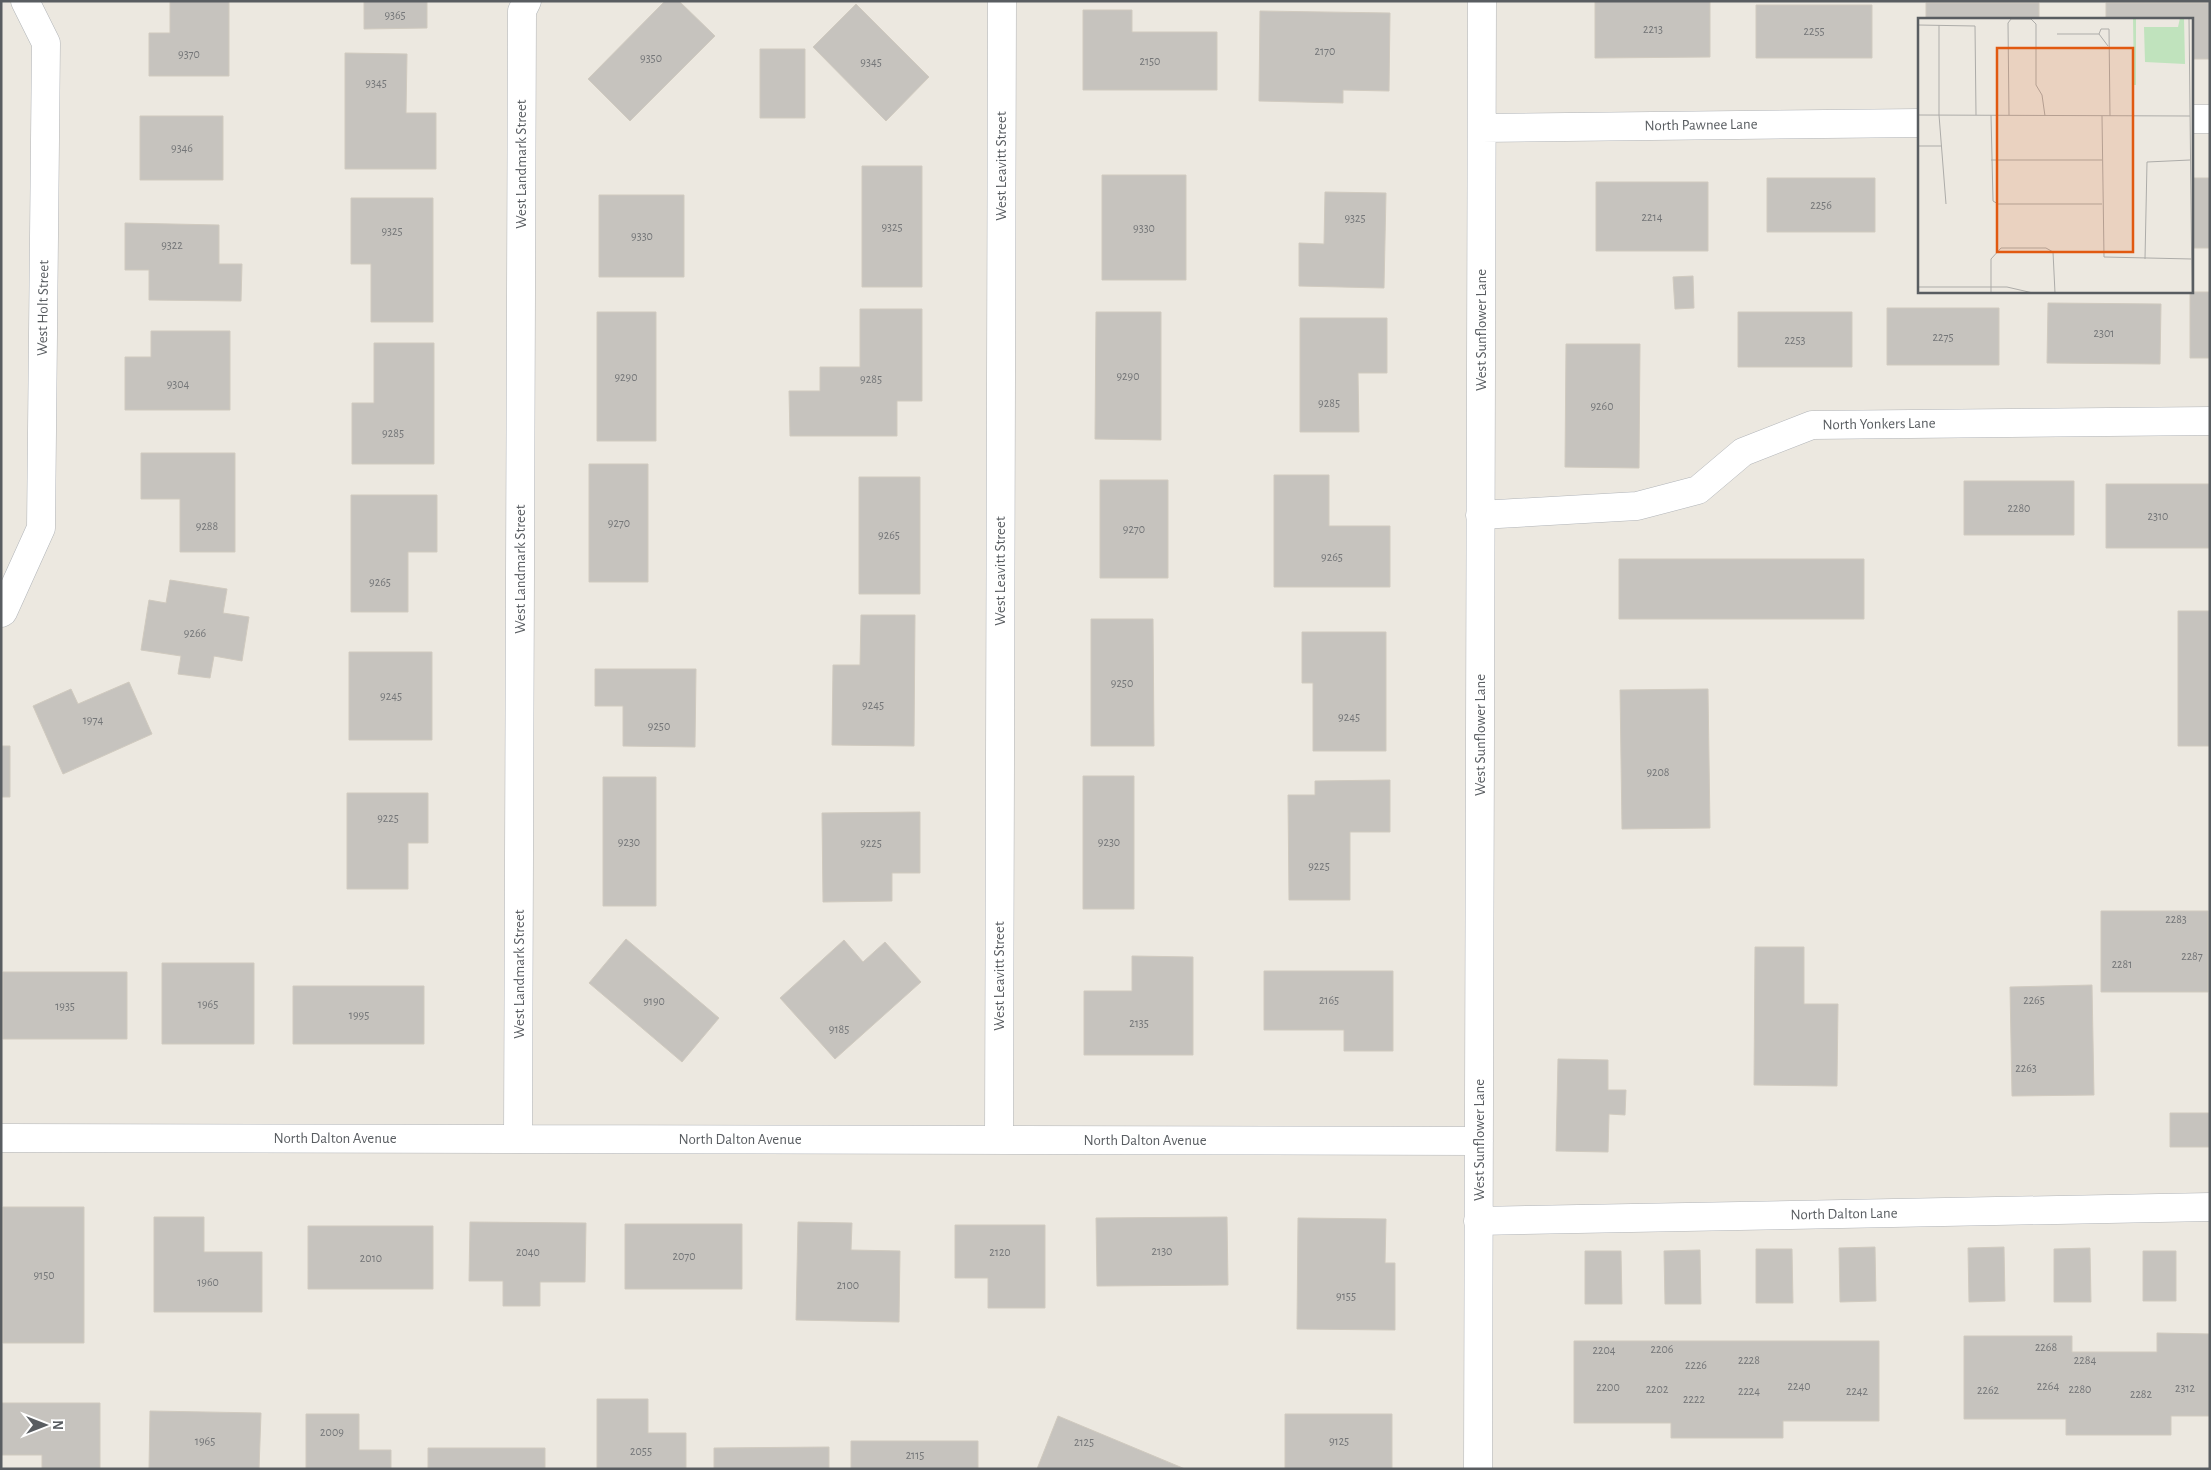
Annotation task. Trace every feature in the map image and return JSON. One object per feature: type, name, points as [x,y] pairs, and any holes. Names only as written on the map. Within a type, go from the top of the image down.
[{"type":"street","name":"West Holt Street","points":[[2,612],[40,528],[46,43],[25,1]]},
{"type":"street","name":"West Landmark Street","points":[[518,1138],[522,11],[526,1]]},
{"type":"street","name":"West Leavitt Street","points":[[999,1140],[1002,1]]},
{"type":"street","name":"West Sunflower Lane","points":[[1478,1469],[1482,1]]},
{"type":"street","points":[[2194,120],[2210,119]]},
{"type":"street","name":"North Pawnee Lane","points":[[1482,128],[1918,123]]},
{"type":"street","name":"North Yonkers Lane","points":[[1480,515],[1637,506],[1698,490],[1743,452],[1812,425],[2210,421]]},
{"type":"street","name":"North Dalton Avenue","points":[[1,1138],[1479,1141]]},
{"type":"street","name":"North Dalton Lane","points":[[1478,1221],[2210,1207]]},
{"type":"building","points":[[170,1],[229,1],[229,76],[149,76],[149,33],[170,33]]},
{"type":"building","points":[[364,1],[427,1],[427,28],[364,29]]},
{"type":"building","points":[[665,1],[679,1],[715,36],[630,121],[588,79]]},
{"type":"building","points":[[1595,1],[1710,1],[1710,57],[1595,58]]},
{"type":"building","points":[[1926,3],[2039,3],[2039,18],[1926,18]]},
{"type":"building","points":[[2106,3],[2210,3],[2210,59],[2194,59],[2194,18],[2106,18]]},
{"type":"building","points":[[856,4],[929,77],[886,121],[813,47]]},
{"type":"building","points":[[1756,5],[1872,5],[1872,58],[1756,58]]},
{"type":"building","points":[[1083,10],[1132,10],[1132,32],[1217,32],[1217,90],[1083,90]]},
{"type":"building","points":[[1260,11],[1390,13],[1389,91],[1343,90],[1343,103],[1259,101]]},
{"type":"building","points":[[760,49],[805,49],[805,118],[760,118]]},
{"type":"building","points":[[345,53],[407,54],[406,113],[436,113],[436,169],[345,169]]},
{"type":"building","points":[[140,116],[223,116],[223,180],[140,180]]},
{"type":"building","points":[[862,166],[922,166],[922,287],[862,287]]},
{"type":"building","points":[[1102,175],[1186,175],[1186,280],[1102,280]]},
{"type":"building","points":[[1767,178],[1875,178],[1875,232],[1767,232]]},
{"type":"building","points":[[2194,178],[2210,178],[2210,248],[2194,248]]},
{"type":"building","points":[[1596,182],[1708,182],[1708,251],[1596,251]]},
{"type":"building","points":[[1325,192],[1386,193],[1384,288],[1299,286],[1299,243],[1324,244]]},
{"type":"building","points":[[599,195],[684,195],[684,277],[599,277]]},
{"type":"building","points":[[351,198],[433,198],[433,322],[371,322],[371,264],[351,264]]},
{"type":"building","points":[[125,223],[219,225],[219,264],[242,264],[241,301],[149,300],[149,270],[125,270]]},
{"type":"building","points":[[1693,276],[1694,308],[1675,309],[1673,277]]},
{"type":"building","points":[[2190,292],[2210,292],[2210,358],[2190,358]]},
{"type":"building","points":[[2048,303],[2161,304],[2160,364],[2047,363]]},
{"type":"building","points":[[1887,308],[1999,308],[1999,365],[1887,365]]},
{"type":"building","points":[[860,309],[922,309],[922,401],[897,401],[897,436],[790,436],[789,391],[820,391],[820,367],[860,367]]},
{"type":"building","points":[[597,312],[656,312],[656,441],[597,441]]},
{"type":"building","points":[[1096,312],[1161,312],[1161,440],[1095,439]]},
{"type":"building","points":[[1738,312],[1852,312],[1852,367],[1738,367]]},
{"type":"building","points":[[1300,318],[1387,318],[1387,373],[1358,373],[1359,432],[1300,432]]},
{"type":"building","points":[[151,331],[230,331],[230,410],[125,410],[125,357],[151,357]]},
{"type":"building","points":[[374,343],[434,343],[434,464],[352,464],[352,403],[374,403]]},
{"type":"building","points":[[1566,344],[1640,344],[1639,468],[1565,467]]},
{"type":"building","points":[[141,453],[235,453],[235,552],[180,552],[180,499],[141,499]]},
{"type":"building","points":[[589,464],[648,464],[648,582],[589,582]]},
{"type":"building","points":[[1274,475],[1329,475],[1329,526],[1390,526],[1390,587],[1274,587]]},
{"type":"building","points":[[859,477],[920,477],[920,594],[859,594]]},
{"type":"building","points":[[1100,480],[1168,480],[1168,578],[1100,578]]},
{"type":"building","points":[[1964,481],[2074,481],[2074,535],[1964,535]]},
{"type":"building","points":[[2106,484],[2210,484],[2210,548],[2106,548]]},
{"type":"building","points":[[351,495],[437,495],[437,552],[408,552],[408,612],[351,612]]},
{"type":"building","points":[[1619,559],[1864,559],[1864,619],[1619,619]]},
{"type":"building","points":[[170,580],[227,589],[223,613],[249,617],[242,661],[214,656],[210,678],[178,674],[181,656],[141,650],[149,600],[166,603]]},
{"type":"building","points":[[2178,611],[2210,611],[2210,746],[2178,746]]},
{"type":"building","points":[[861,615],[915,615],[914,746],[832,745],[833,665],[860,665]]},
{"type":"building","points":[[1091,619],[1153,619],[1154,746],[1091,746]]},
{"type":"building","points":[[1302,632],[1386,632],[1386,751],[1313,751],[1313,683],[1302,683]]},
{"type":"building","points":[[349,652],[432,652],[432,740],[349,740]]},
{"type":"building","points":[[595,669],[696,669],[695,747],[623,746],[623,706],[595,706]]},
{"type":"building","points":[[129,682],[152,734],[63,774],[33,706],[71,689],[78,704]]},
{"type":"building","points":[[1708,689],[1710,828],[1622,829],[1620,690]]},
{"type":"building","points":[[1,746],[10,746],[10,797],[1,797]]},
{"type":"building","points":[[1083,776],[1134,776],[1134,909],[1083,909]]},
{"type":"building","points":[[603,777],[656,777],[656,906],[603,906]]},
{"type":"building","points":[[1390,780],[1390,832],[1350,832],[1350,900],[1289,900],[1288,795],[1315,795],[1315,781]]},
{"type":"building","points":[[347,793],[428,793],[428,843],[408,843],[408,889],[347,889]]},
{"type":"building","points":[[920,812],[920,873],[892,873],[892,901],[823,902],[822,813]]},
{"type":"building","points":[[2101,911],[2208,911],[2208,992],[2101,992]]},
{"type":"building","points":[[626,939],[719,1018],[682,1062],[589,983]]},
{"type":"building","points":[[844,940],[863,962],[885,942],[921,982],[835,1059],[780,998]]},
{"type":"building","points":[[1755,947],[1804,947],[1804,1004],[1838,1004],[1837,1086],[1754,1085]]},
{"type":"building","points":[[1132,956],[1193,957],[1193,1055],[1084,1055],[1084,991],[1132,991]]},
{"type":"building","points":[[162,963],[254,963],[254,1044],[162,1044]]},
{"type":"building","points":[[1264,971],[1393,971],[1393,1051],[1344,1051],[1344,1030],[1264,1030]]},
{"type":"building","points":[[3,972],[127,972],[127,1039],[3,1039]]},
{"type":"building","points":[[2092,985],[2094,1095],[2012,1096],[2010,987]]},
{"type":"building","points":[[293,986],[424,986],[424,1044],[293,1044]]},
{"type":"building","points":[[1558,1059],[1608,1060],[1608,1090],[1626,1090],[1625,1115],[1609,1114],[1608,1152],[1556,1151]]},
{"type":"building","points":[[2170,1113],[2210,1113],[2210,1147],[2170,1147]]},
{"type":"building","points":[[3,1207],[84,1207],[84,1343],[3,1343]]},
{"type":"building","points":[[154,1217],[204,1217],[204,1252],[262,1252],[262,1312],[154,1312]]},
{"type":"building","points":[[1227,1217],[1228,1285],[1097,1286],[1096,1218]]},
{"type":"building","points":[[1298,1218],[1386,1219],[1385,1263],[1395,1263],[1395,1330],[1297,1329]]},
{"type":"building","points":[[470,1222],[586,1223],[585,1282],[540,1282],[540,1306],[503,1306],[503,1281],[469,1281]]},
{"type":"building","points":[[798,1222],[852,1223],[851,1250],[900,1251],[899,1322],[796,1320]]},
{"type":"building","points":[[625,1224],[742,1224],[742,1289],[625,1289]]},
{"type":"building","points":[[955,1225],[1045,1225],[1045,1308],[988,1308],[988,1278],[955,1278]]},
{"type":"building","points":[[308,1226],[433,1226],[433,1289],[308,1289]]},
{"type":"building","points":[[1875,1247],[1876,1301],[1840,1302],[1839,1248]]},
{"type":"building","points":[[2004,1247],[2005,1301],[1969,1302],[1968,1248]]},
{"type":"building","points":[[2090,1248],[2091,1302],[2054,1302],[2054,1249]]},
{"type":"building","points":[[1756,1249],[1792,1249],[1793,1303],[1756,1303]]},
{"type":"building","points":[[1700,1250],[1701,1304],[1665,1304],[1664,1251]]},
{"type":"building","points":[[1585,1251],[1621,1251],[1622,1304],[1585,1304]]},
{"type":"building","points":[[2143,1251],[2176,1251],[2176,1301],[2143,1301]]},
{"type":"building","points":[[2157,1333],[2210,1334],[2210,1416],[2171,1416],[2171,1435],[2066,1435],[2066,1419],[1964,1419],[1964,1336],[2072,1336],[2072,1352],[2157,1352]]},
{"type":"building","points":[[1574,1341],[1879,1341],[1879,1421],[1783,1421],[1783,1438],[1671,1438],[1671,1423],[1574,1423]]},
{"type":"building","points":[[597,1399],[648,1399],[648,1433],[686,1433],[686,1469],[597,1469]]},
{"type":"building","points":[[1,1403],[100,1403],[100,1469],[42,1469],[42,1455],[1,1455]]},
{"type":"building","points":[[150,1411],[261,1413],[259,1469],[149,1469]]},
{"type":"building","points":[[306,1414],[359,1414],[359,1450],[391,1450],[391,1469],[306,1469]]},
{"type":"building","points":[[1285,1414],[1392,1414],[1392,1469],[1285,1469]]},
{"type":"building","points":[[1058,1416],[1185,1469],[1037,1469]]},
{"type":"building","points":[[851,1441],[978,1441],[978,1469],[851,1469]]},
{"type":"building","points":[[829,1447],[829,1469],[714,1469],[714,1448]]},
{"type":"building","points":[[428,1448],[545,1448],[545,1469],[428,1469]]}]
